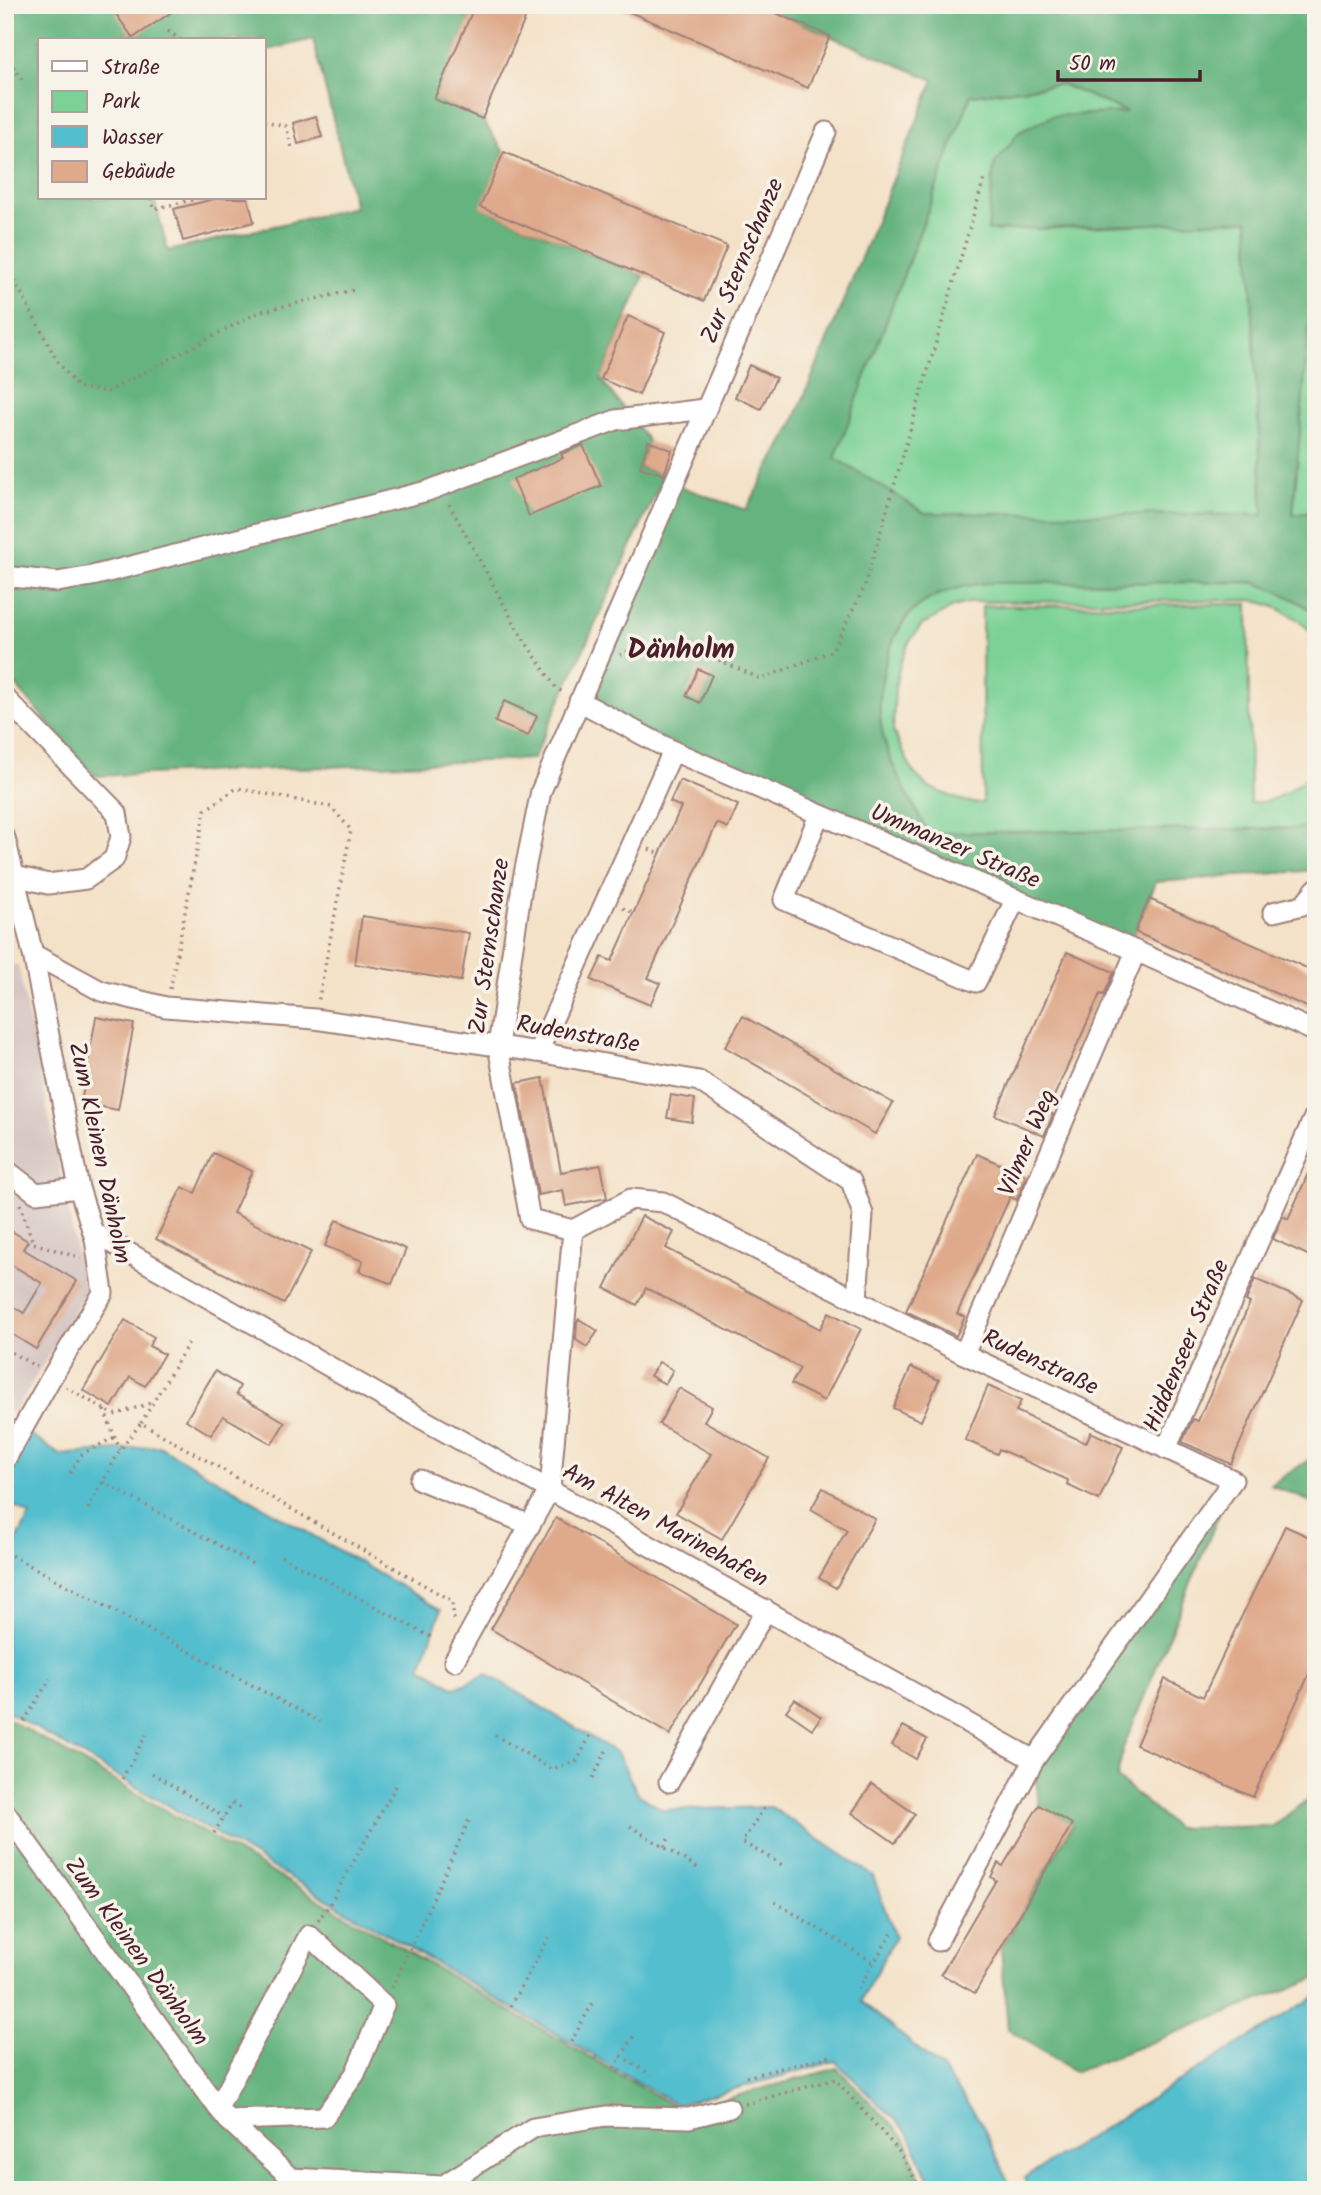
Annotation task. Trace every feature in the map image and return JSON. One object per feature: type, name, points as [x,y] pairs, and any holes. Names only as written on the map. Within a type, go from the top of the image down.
[{"type":"street","name":"Zur Sternschanze","points":[[573,1230],[530,1219],[499,1046],[523,879],[541,791],[826,132]]},
{"type":"street","points":[[5,576],[57,582],[92,576],[426,491],[616,420],[705,409]]},
{"type":"street","points":[[5,698],[117,813],[121,837],[114,859],[86,879],[48,884],[15,876]]},
{"type":"street","name":"Ummanzer Straße","points":[[579,701],[673,751],[1136,951],[1316,1032]]},
{"type":"street","points":[[538,1052],[673,751]]},
{"type":"street","points":[[819,815],[784,900],[976,982],[1015,900]]},
{"type":"street","name":"Zum Kleinen Dänholm","points":[[5,838],[33,954],[79,1188],[94,1233],[103,1293],[5,1460]]},
{"type":"street","points":[[1273,912],[1303,905],[1316,889]]},
{"type":"street","name":"Vilmer Weg","points":[[964,1354],[1136,951]]},
{"type":"street","name":"Rudenstraße","points":[[33,954],[101,991],[166,1007],[315,1019],[538,1052],[699,1082],[851,1181],[863,1214],[857,1299]]},
{"type":"street","name":"Hiddenseer Straße","points":[[1034,1760],[1233,1480],[1166,1449],[1316,1113]]},
{"type":"street","points":[[5,1169],[36,1193],[79,1188]]},
{"type":"street","name":"Rudenstraße","points":[[573,1230],[631,1199],[663,1202],[964,1354],[1166,1449]]},
{"type":"street","points":[[454,1661],[550,1489],[573,1230]]},
{"type":"street","name":"Am Alten Marinehafen","points":[[94,1233],[1034,1760]]},
{"type":"street","points":[[419,1480],[530,1524]]},
{"type":"street","points":[[669,1782],[766,1610]]},
{"type":"street","points":[[938,1941],[1034,1760]]},
{"type":"street","name":"Zum Kleinen Dänholm","points":[[5,1812],[223,2114],[291,2178],[442,2186],[533,2128],[606,2116],[689,2118],[729,2108]]},
{"type":"street","points":[[309,1935],[384,2006],[355,2074],[324,2117],[223,2114],[309,1935]]},
{"type":"path","points":[[168,31],[178,38]]},
{"type":"path","points":[[5,55],[24,82]]},
{"type":"path","points":[[266,121],[286,126],[292,148]]},
{"type":"path","points":[[593,668],[642,645],[679,642],[761,679],[832,651],[864,588],[984,179]]},
{"type":"path","points":[[152,200],[154,209],[185,200]]},
{"type":"path","points":[[5,262],[56,359],[77,387],[107,392],[258,312],[354,290]]},
{"type":"path","points":[[440,486],[519,632],[556,688],[579,701]]},
{"type":"path","points":[[166,1007],[205,810],[237,788],[331,807],[351,831],[315,1019]]},
{"type":"path","points":[[19,1203],[33,1242],[99,1264]]},
{"type":"path","points":[[88,1510],[121,1450],[141,1423],[189,1342]]},
{"type":"path","points":[[5,1349],[114,1415],[154,1402]]},
{"type":"path","points":[[104,1410],[121,1450]]},
{"type":"path","points":[[141,1423],[452,1601],[454,1619],[470,1632]]},
{"type":"path","points":[[70,1474],[82,1454],[115,1437]]},
{"type":"path","points":[[103,1482],[255,1565]]},
{"type":"path","points":[[5,1552],[320,1722]]},
{"type":"path","points":[[281,1556],[431,1637]]},
{"type":"path","points":[[24,1721],[50,1679]]},
{"type":"path","points":[[121,1779],[146,1734]]},
{"type":"path","points":[[495,1734],[551,1769],[577,1760],[590,1736]]},
{"type":"path","points":[[593,1778],[608,1747]]},
{"type":"path","points":[[152,1773],[224,1817]]},
{"type":"path","points":[[331,1902],[397,1784]]},
{"type":"path","points":[[214,1833],[232,1803],[241,1809]]},
{"type":"path","points":[[764,1808],[742,1842],[786,1867]]},
{"type":"path","points":[[384,2006],[470,1818]]},
{"type":"path","points":[[630,1826],[699,1869]]},
{"type":"path","points":[[664,1847],[669,1838]]},
{"type":"path","points":[[775,1902],[874,1963]]},
{"type":"path","points":[[858,1989],[892,1931]]},
{"type":"path","points":[[510,2006],[551,1934]]},
{"type":"path","points":[[571,2042],[593,2002]]},
{"type":"path","points":[[614,2068],[635,2034]]},
{"type":"path","points":[[621,2056],[651,2075]]},
{"type":"path","points":[[746,2077],[830,2056]]},
{"type":"path","points":[[729,2108],[835,2079],[898,2150],[921,2190]]},
{"type":"shaded area","points":[[5,964],[18,965],[85,1294],[14,1413],[5,1408]]},
{"type":"green space","points":[[16,5],[475,5],[435,99],[482,119],[504,152],[481,207],[644,276],[601,379],[648,441],[640,467],[664,475],[533,759],[94,776],[5,673],[5,11]]},
{"type":"green space","points":[[757,5],[1316,6],[1316,238],[1293,515],[1316,511],[1316,615],[1286,595],[1252,582],[986,583],[945,592],[917,607],[894,640],[884,670],[880,717],[885,744],[895,770],[928,833],[1308,828],[1316,812],[1316,870],[1156,882],[1135,932],[1136,951],[579,701],[673,484],[746,510],[792,426],[934,80]],"holes":[[[1061,84],[1127,112],[1052,116],[1019,132],[994,165],[988,231],[1248,220],[1263,515],[925,513],[835,458],[971,95]]]},
{"type":"green space","points":[[1061,84],[1129,113],[1053,116],[988,231],[1248,220],[1263,515],[925,513],[835,458],[971,95]]},
{"type":"green space","points":[[1316,238],[1316,511],[1293,516]]},
{"type":"green space","points":[[1252,582],[1286,595],[1316,615],[1316,637],[1288,613],[1253,600],[972,602],[953,607],[921,626],[909,642],[900,664],[895,688],[893,731],[913,772],[928,787],[960,800],[983,803],[982,606],[1248,604],[1250,803],[1268,800],[1287,792],[1316,766],[1316,812],[1308,828],[928,833],[890,757],[880,717],[881,686],[888,655],[901,627],[917,607],[945,592],[986,583]]},
{"type":"green space","points":[[1316,1455],[1316,1504],[1271,1485]]},
{"type":"green space","points":[[1233,1480],[1123,1748],[1117,1778],[1176,1828],[1273,1826],[1316,1793],[1316,1978],[1075,2072],[1008,2029],[1001,1949],[1072,1825],[1039,1805],[1034,1760]]},
{"type":"green space","points":[[5,1717],[682,2111],[837,2068],[905,2137],[924,2190],[5,2190]]},
{"type":"water","points":[[5,1418],[60,1455],[159,1446],[441,1610],[421,1667],[455,1688],[487,1674],[617,1753],[638,1794],[663,1810],[771,1807],[873,1876],[895,1937],[861,2001],[942,2069],[981,2122],[1012,2190],[933,2190],[908,2132],[835,2061],[677,2105],[5,1710],[5,1563],[30,1515],[5,1501]]},
{"type":"water","points":[[1316,1996],[1316,2190],[1029,2190],[1024,2178]]},
{"type":"building","points":[[130,5],[182,5],[133,38],[116,14]]},
{"type":"building","points":[[475,5],[531,5],[482,119],[434,99]]},
{"type":"building","points":[[613,5],[757,5],[830,36],[808,88]]},
{"type":"building","points":[[316,116],[322,137],[298,144],[293,123]]},
{"type":"building","points":[[504,152],[727,246],[704,301],[480,207]]},
{"type":"building","points":[[210,200],[248,200],[254,222],[183,241],[174,209]]},
{"type":"building","points":[[628,316],[665,332],[639,395],[601,379]]},
{"type":"building","points":[[749,365],[776,378],[761,409],[735,397]]},
{"type":"building","points":[[648,441],[672,450],[664,475],[640,467]]},
{"type":"building","points":[[583,445],[601,486],[529,516],[513,479],[563,458],[561,454]]},
{"type":"building","points":[[698,669],[712,675],[700,703],[686,696]]},
{"type":"building","points":[[504,701],[537,716],[528,736],[495,722]]},
{"type":"building","points":[[680,780],[738,805],[728,828],[717,823],[648,978],[660,983],[650,1005],[591,980],[602,957],[612,961],[681,807],[670,802]]},
{"type":"building","points":[[1149,899],[1316,972],[1316,1011],[1135,932]]},
{"type":"building","points":[[362,916],[469,933],[461,981],[355,964]]},
{"type":"building","points":[[1067,952],[1114,972],[1104,995],[1100,994],[1047,1112],[1053,1114],[1044,1136],[995,1115]]},
{"type":"building","points":[[743,1016],[893,1103],[875,1134],[725,1047]]},
{"type":"building","points":[[96,1017],[134,1024],[118,1110],[81,1103]]},
{"type":"building","points":[[543,1078],[561,1172],[601,1165],[607,1198],[566,1206],[563,1190],[538,1195],[517,1083]]},
{"type":"building","points":[[671,1095],[695,1099],[692,1122],[667,1118]]},
{"type":"building","points":[[213,1153],[252,1171],[233,1213],[311,1252],[284,1304],[156,1239],[182,1187],[195,1193]]},
{"type":"building","points":[[977,1154],[1027,1176],[1017,1200],[1010,1197],[957,1314],[965,1317],[956,1336],[906,1311]]},
{"type":"building","points":[[1316,1156],[1316,1259],[1273,1239],[1283,1216],[1288,1219]]},
{"type":"building","points":[[642,1216],[674,1232],[666,1248],[820,1329],[829,1312],[861,1329],[824,1401],[791,1384],[800,1368],[646,1288],[637,1305],[605,1288]]},
{"type":"building","points":[[336,1220],[406,1249],[392,1284],[359,1271],[363,1261],[325,1246]]},
{"type":"building","points":[[5,1227],[28,1241],[23,1249],[77,1281],[36,1349],[5,1330],[5,1302],[24,1313],[42,1283],[5,1261]]},
{"type":"building","points":[[1255,1279],[1303,1300],[1231,1464],[1182,1442],[1193,1419],[1198,1421],[1250,1303],[1246,1301]]},
{"type":"building","points":[[579,1319],[598,1331],[587,1347],[576,1340]]},
{"type":"building","points":[[125,1320],[154,1337],[149,1346],[164,1354],[145,1386],[130,1377],[112,1407],[83,1390]]},
{"type":"building","points":[[659,1362],[673,1370],[665,1384],[650,1376]]},
{"type":"building","points":[[911,1367],[939,1380],[921,1421],[893,1408]]},
{"type":"building","points":[[215,1371],[240,1386],[236,1394],[285,1422],[272,1444],[223,1416],[211,1435],[186,1420]]},
{"type":"building","points":[[988,1386],[1021,1401],[1016,1411],[1086,1443],[1091,1432],[1123,1447],[1099,1500],[1067,1485],[1068,1480],[999,1449],[997,1454],[965,1440]]},
{"type":"building","points":[[679,1388],[712,1407],[704,1421],[769,1458],[722,1539],[676,1513],[711,1454],[659,1424]]},
{"type":"building","points":[[823,1488],[875,1519],[836,1588],[819,1578],[847,1530],[811,1509]]},
{"type":"building","points":[[556,1518],[736,1624],[670,1735],[491,1629]]},
{"type":"building","points":[[1285,1526],[1316,1540],[1316,1659],[1253,1797],[1136,1745],[1165,1679],[1203,1697]]},
{"type":"building","points":[[795,1699],[821,1717],[812,1729],[786,1711]]},
{"type":"building","points":[[903,1726],[927,1739],[916,1759],[892,1745]]},
{"type":"building","points":[[872,1784],[915,1814],[895,1843],[852,1813]]},
{"type":"building","points":[[1039,1805],[1072,1824],[975,1993],[941,1974],[996,1880],[991,1877],[998,1863],[1003,1866]]},
{"type":"district","name":"Dänholm","points":[[681,650]]}]
